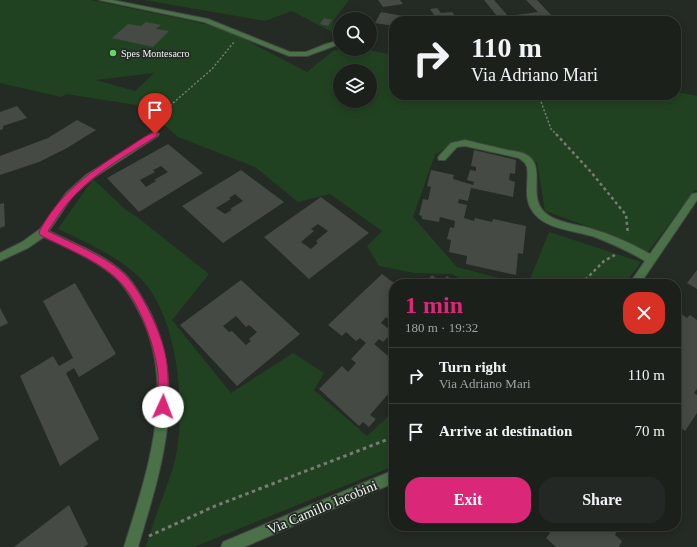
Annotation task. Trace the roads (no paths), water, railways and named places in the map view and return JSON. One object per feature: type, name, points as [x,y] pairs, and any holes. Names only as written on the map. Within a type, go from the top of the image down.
[{"type":"street","points":[[102,0],[206,20],[282,52],[292,54],[307,54],[333,44]]},
{"type":"street","points":[[0,258],[26,245],[43,232],[69,195],[82,183],[108,164],[155,134]]},
{"type":"street","points":[[442,158],[454,145],[465,143],[527,158],[532,165],[532,202],[541,215],[558,223],[596,234],[629,247],[652,260]]},
{"type":"street","points":[[638,279],[695,196]]},
{"type":"street","points":[[43,232],[93,258],[123,279],[137,298],[148,319],[160,355],[163,366],[164,396],[159,436],[152,476],[132,545]]},
{"type":"street","name":"Via Camillo Iacobini","points":[[228,547],[389,478]]},
{"type":"place","name":"Spes Montesacro","points":[[113,53]]}]
